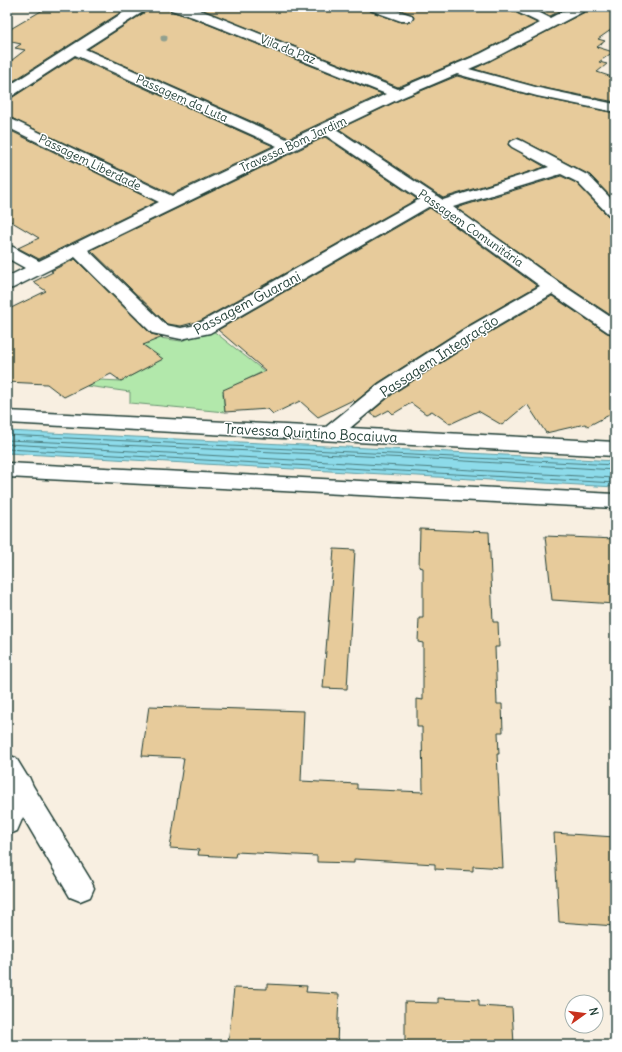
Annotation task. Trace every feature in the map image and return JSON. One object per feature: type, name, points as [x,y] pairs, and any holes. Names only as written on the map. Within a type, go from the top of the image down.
[{"type":"street","points":[[7,93],[141,7]]},
{"type":"street","name":"Vila da Paz","points":[[176,7],[198,14],[398,94]]},
{"type":"street","points":[[375,7],[406,18]]},
{"type":"street","points":[[518,7],[549,22]]},
{"type":"street","name":"Travessa Bom Jardim","points":[[7,284],[172,202],[398,94],[458,70],[485,57],[549,22],[581,7]]},
{"type":"street","name":"Passagem da Luta","points":[[75,50],[290,146]]},
{"type":"street","points":[[458,70],[537,92],[615,108]]},
{"type":"street","name":"Passagem Liberdade","points":[[7,121],[172,202]]},
{"type":"street","name":"Passagem Comunitária","points":[[326,129],[436,202],[552,286],[615,328]]},
{"type":"street","points":[[517,144],[583,179],[609,185]]},
{"type":"street","name":"Passagem Guarani","points":[[77,249],[159,328],[172,334],[187,335],[203,330],[436,202],[563,168]]},
{"type":"street","points":[[583,179],[615,212]]},
{"type":"street","points":[[7,251],[38,268]]},
{"type":"street","name":"Passagem Integração","points":[[331,434],[386,388],[472,333],[552,286]]},
{"type":"street","name":"Travessa Quintino Bocaiuva","points":[[7,417],[615,449]]},
{"type":"street","points":[[7,470],[615,501]]},
{"type":"street","points":[[7,823],[13,776]]},
{"type":"street","points":[[13,776],[80,888]]},
{"type":"green space","points":[[82,258],[134,308],[124,312],[160,338],[181,341],[212,330],[264,371],[223,393],[225,412],[130,403],[130,392],[87,386],[100,380],[121,381],[162,359],[91,305],[79,278],[64,263]]},
{"type":"water","points":[[7,431],[615,461],[615,487],[7,453]]},
{"type":"building","points":[[48,7],[129,7],[7,85],[7,64],[25,50],[15,48],[21,44],[7,41],[7,31]]},
{"type":"building","points":[[148,7],[169,7],[171,11],[382,94],[289,138],[88,49],[147,11]]},
{"type":"building","points":[[194,7],[368,7],[370,11],[401,22],[411,22],[414,17],[411,14],[392,7],[511,7],[512,11],[537,23],[479,53],[398,87]]},
{"type":"building","points":[[531,7],[568,7],[550,16]]},
{"type":"building","points":[[588,7],[615,7],[615,27],[598,39],[605,41],[597,47],[613,52],[599,62],[607,64],[597,72],[615,78],[615,102],[539,87],[474,69],[587,11]]},
{"type":"building","points":[[75,57],[273,146],[172,194],[7,116],[7,98],[13,97]]},
{"type":"building","points":[[457,76],[537,97],[615,113],[615,201],[590,175],[518,138],[511,140],[508,145],[545,167],[443,198],[339,129],[404,98]]},
{"type":"building","points":[[7,129],[156,202],[39,259],[18,248],[39,238],[7,219]]},
{"type":"building","points":[[325,137],[417,199],[200,321],[181,326],[167,324],[91,250]]},
{"type":"building","points":[[561,176],[576,183],[608,216],[615,218],[615,318],[559,281],[456,208]]},
{"type":"building","points":[[430,208],[537,286],[464,328],[378,383],[355,402],[353,400],[318,417],[300,401],[273,414],[268,409],[225,412],[223,390],[266,371],[218,330]]},
{"type":"building","points":[[75,259],[151,334],[163,337],[143,345],[163,359],[121,381],[111,374],[64,397],[47,384],[7,382],[7,310],[46,291],[33,282]]},
{"type":"building","points":[[552,296],[607,333],[615,335],[615,412],[588,426],[585,424],[546,433],[527,404],[502,425],[478,411],[450,424],[432,411],[426,414],[411,403],[393,414],[389,410],[376,417],[370,413],[394,393],[480,338]]},
{"type":"building","points":[[420,529],[489,532],[493,622],[498,622],[499,647],[495,647],[497,704],[502,704],[503,732],[498,732],[499,754],[497,754],[503,868],[473,866],[473,871],[435,869],[435,864],[354,859],[354,863],[317,862],[317,856],[236,852],[235,857],[198,855],[199,850],[170,848],[184,758],[142,756],[149,706],[304,711],[301,781],[357,784],[357,789],[423,792],[422,727],[417,727],[417,699],[423,700],[423,643],[418,642],[419,618],[423,618],[423,568],[419,567]]},
{"type":"building","points":[[545,536],[615,539],[615,604],[552,600]]},
{"type":"building","points":[[334,549],[355,550],[347,689],[323,688]]},
{"type":"building","points":[[554,833],[615,837],[615,926],[559,922]]},
{"type":"building","points":[[267,984],[307,986],[306,992],[339,994],[337,1045],[228,1045],[234,988],[267,989]]},
{"type":"building","points":[[438,998],[479,1000],[479,1006],[512,1008],[514,1045],[425,1045],[425,1043],[405,1042],[405,1002],[438,1003]]}]
